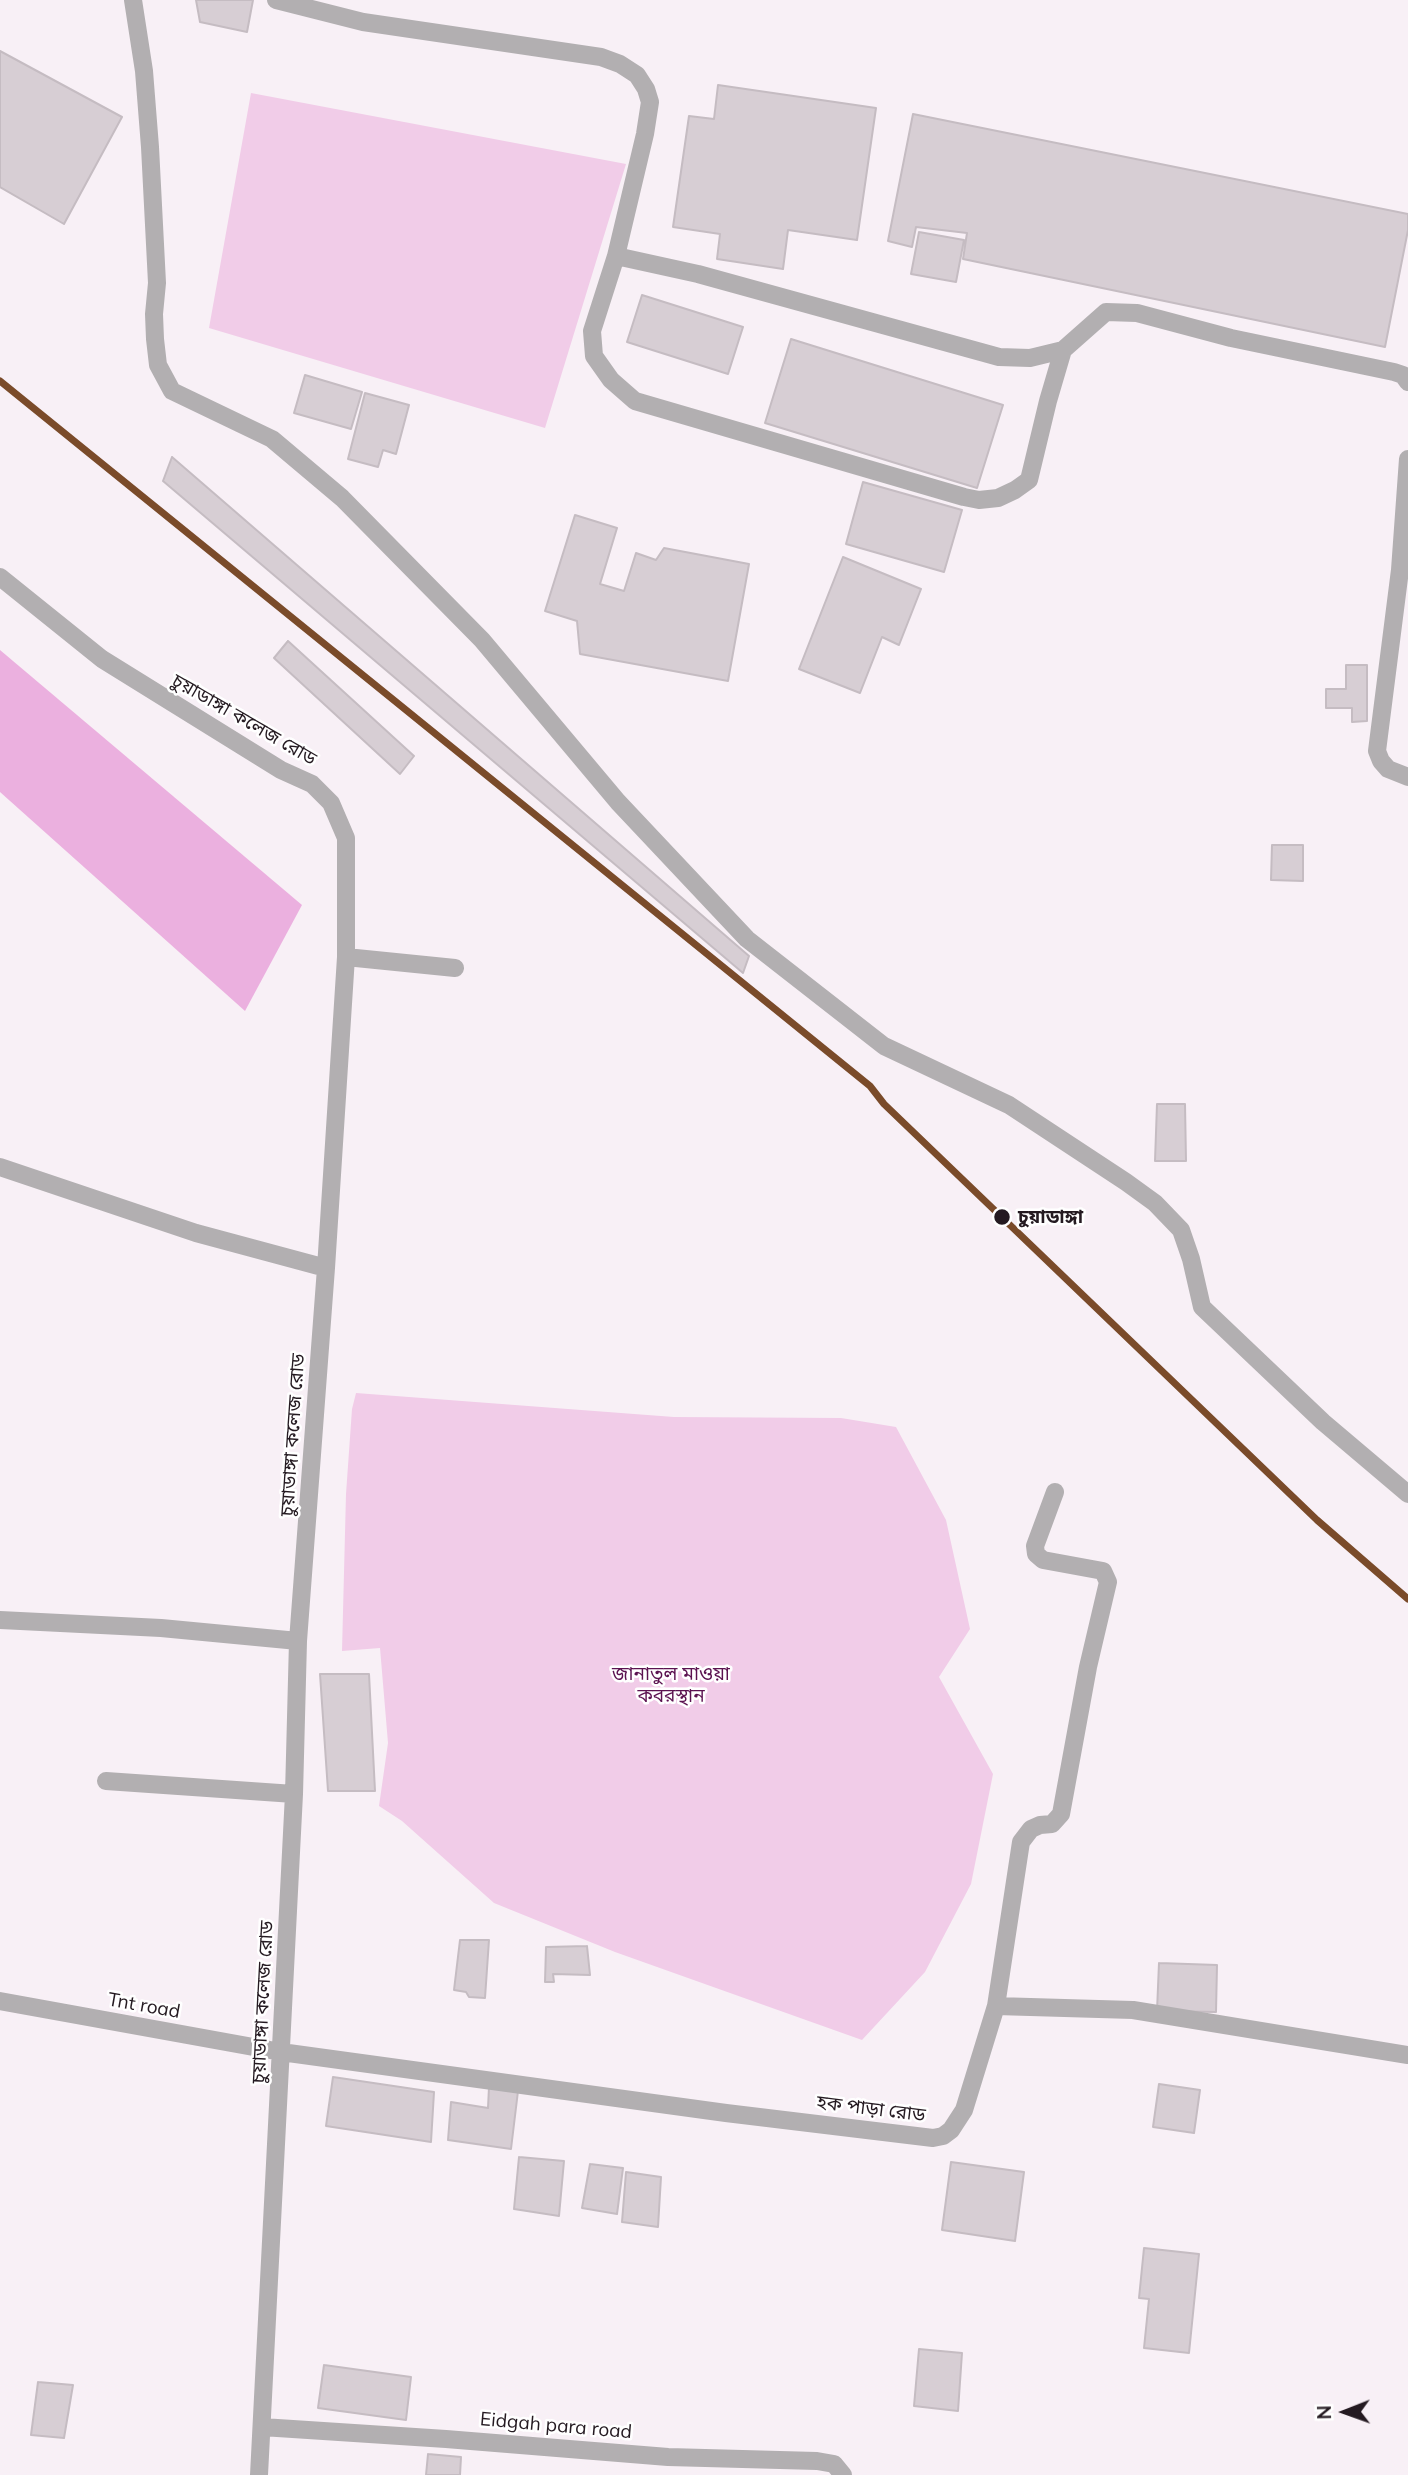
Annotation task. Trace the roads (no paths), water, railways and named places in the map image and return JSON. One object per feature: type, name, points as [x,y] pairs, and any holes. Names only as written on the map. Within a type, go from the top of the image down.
[{"type":"street","points":[[133,0],[144,71],[150,147],[157,283],[155,339],[159,365],[172,391],[272,439],[342,498],[482,640],[618,802],[747,939],[884,1046],[1009,1105],[1155,1203],[1181,1230],[1202,1307],[1323,1422],[1408,1494]]},
{"type":"street","points":[[276,0],[363,22],[601,57],[638,75],[650,102],[645,134],[616,256],[592,331],[594,356],[611,380],[635,401],[964,497],[979,500],[998,498],[1015,491],[1029,480],[1063,349]]},
{"type":"street","points":[[616,256],[698,274],[999,357],[1030,358],[1063,349],[1106,312],[1137,313],[1231,338],[1394,372],[1403,375],[1408,382]]},
{"type":"street","points":[[1408,459],[1400,570],[1377,751],[1388,769],[1408,777]]},
{"type":"street","name":"চুয়াডাঙ্গা কলেজ রোড","points":[[0,578],[102,659],[281,770],[312,784],[331,803],[346,838],[346,957],[298,1641],[294,1794],[259,2475]]},
{"type":"street","points":[[346,957],[455,968]]},
{"type":"street","points":[[0,1167],[196,1233],[326,1268]]},
{"type":"street","name":"হক পাড়া রোড","points":[[281,2052],[726,2113],[933,2138],[943,2136],[951,2130],[964,2110],[996,2006],[1021,1842],[1031,1829],[1052,1824],[1061,1814],[1088,1667],[1108,1582],[1103,1571],[1043,1560],[1036,1554],[1035,1546],[1055,1492]]},
{"type":"street","points":[[0,1619],[298,1641]]},
{"type":"street","points":[[106,1781],[294,1794]]},
{"type":"street","name":"Tnt road","points":[[0,2001],[281,2052]]},
{"type":"street","points":[[996,2006],[1133,2010],[1408,2055]]},
{"type":"street","name":"Eidgah para road","points":[[262,2427],[668,2456],[817,2461],[834,2464],[843,2475]]},
{"type":"place","name":"চুয়াডাঙ্গা","points":[[1002,1217]]},
{"type":"park label","name":"জানাতুল মাওয়া কবরস্থান","points":[[671,1685]]}]
